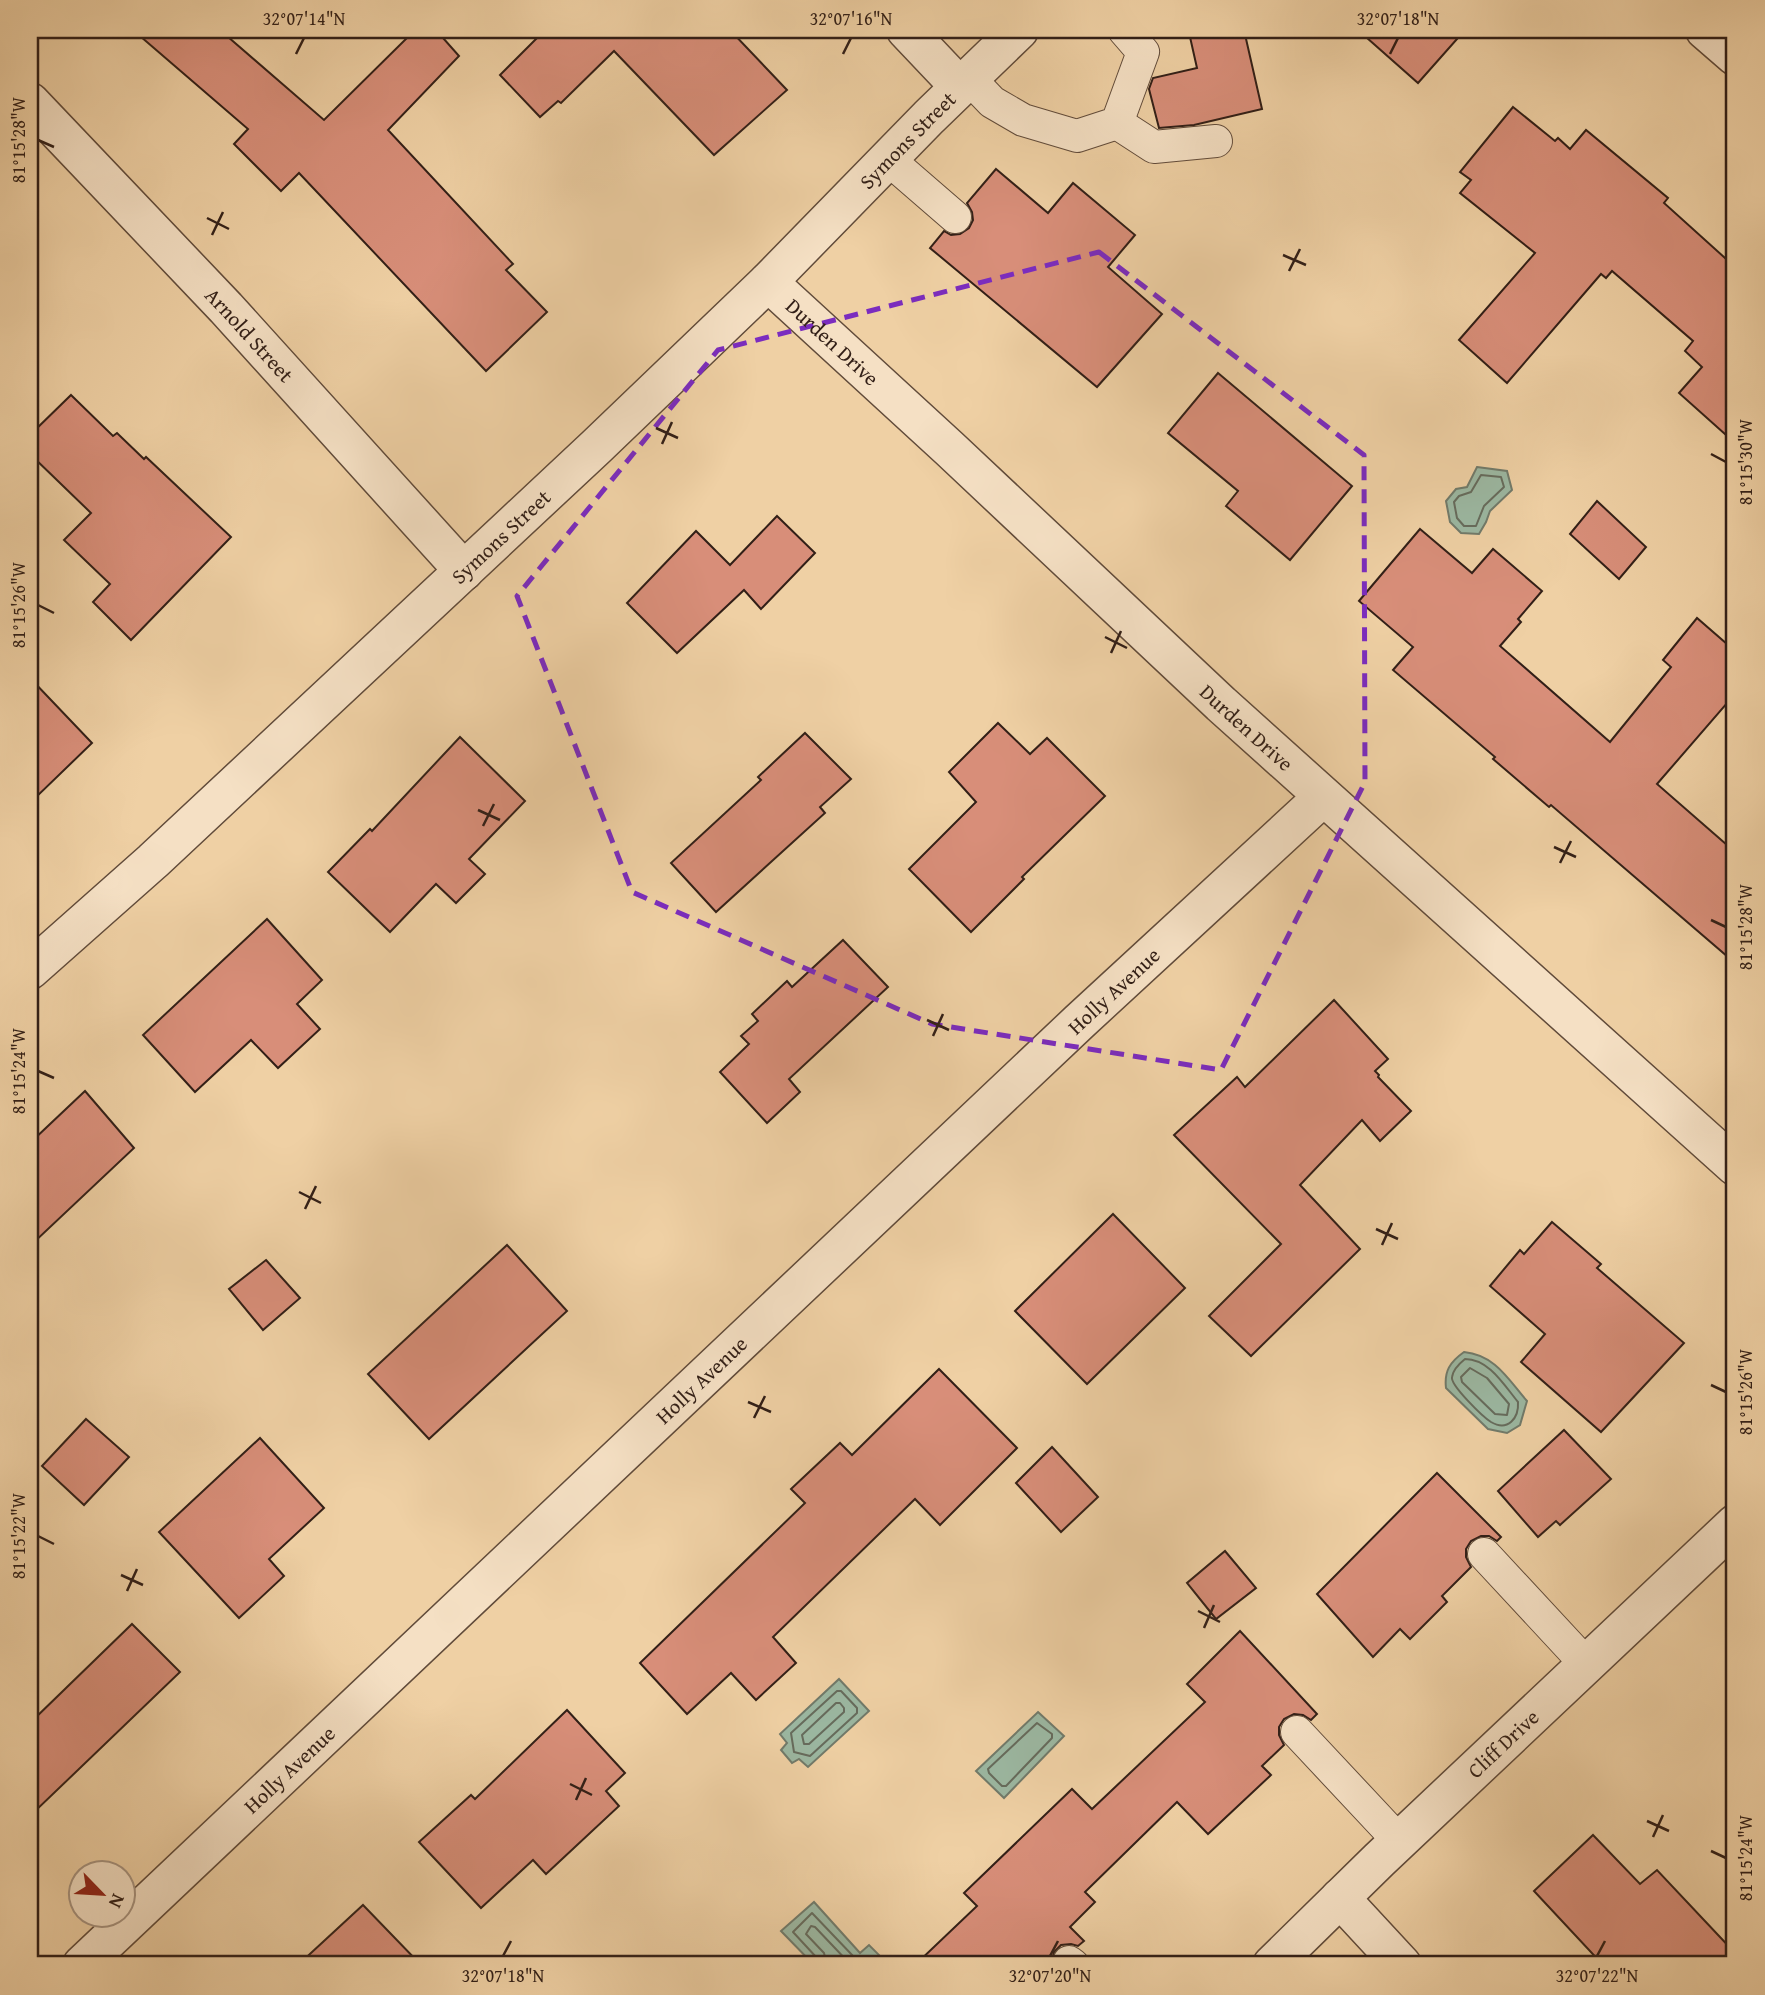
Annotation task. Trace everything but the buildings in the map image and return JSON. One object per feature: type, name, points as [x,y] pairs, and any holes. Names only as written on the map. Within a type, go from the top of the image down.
[{"type":"street","points":[[906,30],[965,82]]},
{"type":"street","name":"Symons Street","points":[[30,970],[153,861],[596,447],[768,282],[1019,30]]},
{"type":"street","points":[[1705,30],[1735,56]]},
{"type":"street","name":"Arnold Street","points":[[30,102],[226,308],[464,571]]},
{"type":"street","name":"Durden Drive","points":[[768,282],[950,449],[1220,704],[1735,1166]]},
{"type":"street","name":"Holly Avenue","points":[[82,1965],[1060,1041],[1323,797]]},
{"type":"street","name":"Cliff Drive","points":[[1272,1965],[1399,1841],[1735,1524]]},
{"type":"street","points":[[1340,1898],[1402,1965]]},
{"type":"lane","points":[[1116,123],[1143,52],[1124,30]]},
{"type":"lane","points":[[965,82],[1023,120],[1077,136],[1116,123]]},
{"type":"lane","points":[[1116,123],[1154,147],[1216,141]]},
{"type":"lane","points":[[888,159],[956,217]]},
{"type":"lane","points":[[1484,1554],[1587,1665]]},
{"type":"lane","points":[[1297,1732],[1399,1841]]},
{"type":"highlighted area","points":[[1099,252],[1364,455],[1365,782],[1221,1070],[932,1024],[632,892],[517,596],[718,350]]},
{"type":"water","points":[[1477,467],[1507,471],[1512,490],[1490,511],[1479,534],[1461,533],[1450,522],[1446,501],[1456,489],[1467,487]]},
{"type":"water","points":[[1464,1352],[1493,1363],[1527,1401],[1520,1425],[1507,1433],[1488,1429],[1446,1388],[1449,1367]]},
{"type":"water","points":[[839,1679],[869,1711],[808,1767],[799,1759],[792,1763],[781,1750],[787,1743],[780,1734]]},
{"type":"water","points":[[1038,1712],[1064,1736],[1004,1798],[976,1771]]},
{"type":"water","points":[[814,1902],[860,1953],[869,1945],[880,1956],[873,1965],[814,1965],[781,1931]]}]
